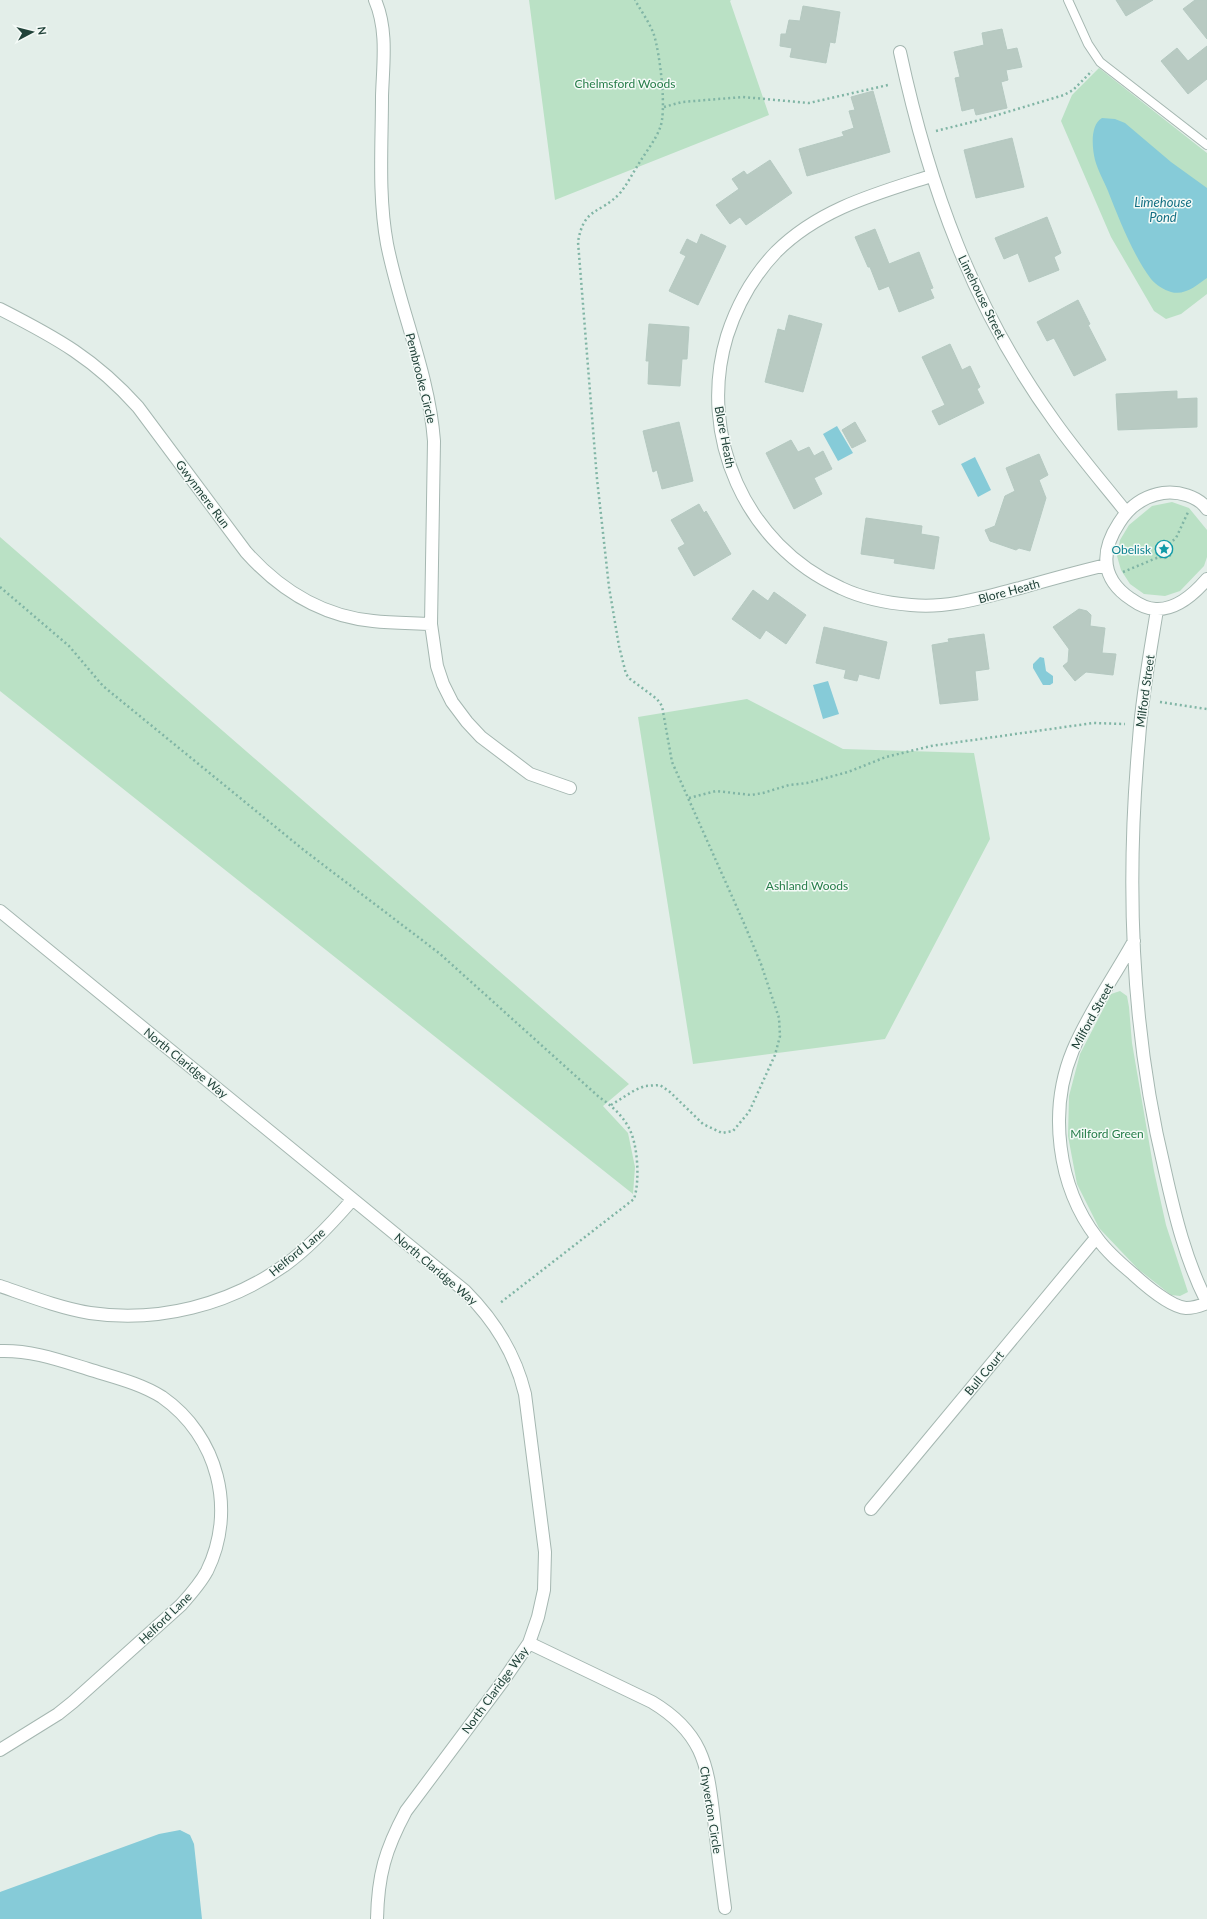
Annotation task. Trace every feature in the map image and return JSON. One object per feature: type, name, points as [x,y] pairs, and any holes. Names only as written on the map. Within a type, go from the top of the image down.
[{"type":"street","name":"Pembrooke Circle","points":[[376,0],[384,30],[381,191],[383,219],[393,269],[426,388],[433,421],[431,624],[437,666],[452,702],[467,722],[481,737],[530,774],[570,788]]},
{"type":"street","name":"Limehouse Street","points":[[900,52],[931,176],[964,262],[990,316],[1011,355],[1054,422],[1126,512]]},
{"type":"street","name":"Blore Heath","points":[[931,176],[852,202],[819,218],[796,234],[775,253],[750,287],[730,327],[722,355],[719,375],[719,419],[728,461],[737,486],[751,511],[766,532],[791,557],[827,582],[858,595],[877,600],[913,605],[948,605],[988,597],[1106,565]]},
{"type":"street","name":"Gwynmere Run","points":[[0,309],[46,332],[79,352],[123,390],[138,407],[246,552],[260,568],[283,587],[317,607],[347,616],[371,621],[431,624]]},
{"type":"street","points":[[1206,506],[1183,494],[1166,493],[1154,495],[1144,499],[1126,512],[1112,534],[1107,545],[1106,565],[1109,576],[1117,588],[1136,603],[1156,610],[1185,600],[1207,579]]},
{"type":"street","name":"Milford Street","points":[[1134,942],[1081,1033],[1066,1072],[1060,1105],[1060,1137],[1067,1178],[1075,1200],[1096,1238],[1121,1264],[1164,1298],[1186,1308],[1207,1302],[1198,1284],[1186,1251],[1161,1154],[1142,1039],[1134,942],[1132,873],[1135,785],[1143,699],[1156,610]]},
{"type":"street","name":"North Claridge Way","points":[[0,911],[465,1291],[481,1307],[503,1338],[520,1375],[525,1394],[545,1552],[544,1590],[538,1617],[529,1643],[403,1817],[384,1858],[378,1891],[376,1919]]},
{"type":"street","name":"Helford Lane","points":[[0,1286],[71,1308],[103,1314],[148,1315],[188,1309],[230,1296],[267,1277],[299,1253],[332,1223],[352,1200]]},
{"type":"street","name":"Bull Court","points":[[871,1509],[1096,1238]]},
{"type":"street","name":"Helford Lane","points":[[0,1351],[23,1352],[57,1359],[134,1384],[161,1397],[183,1414],[203,1441],[220,1483],[222,1503],[219,1535],[207,1572],[196,1588],[181,1605],[73,1702],[58,1714],[0,1750]]},
{"type":"street","name":"Chyverton Circle","points":[[529,1643],[652,1702],[669,1713],[685,1729],[699,1750],[709,1780],[725,1908]]},
{"type":"lane","points":[[1068,0],[1088,44],[1100,62],[1207,145]]},
{"type":"path","points":[[611,1105],[635,1090],[645,1086],[660,1085],[670,1092],[703,1124],[718,1132],[729,1132],[739,1125],[749,1112],[778,1044],[778,1018],[761,964],[672,762],[662,706],[657,699],[630,679],[626,674],[619,646],[609,587],[597,478],[578,242],[581,226],[584,221],[592,213],[616,197],[625,187],[660,128],[664,107],[659,58],[654,33],[635,0]]},
{"type":"path","points":[[936,131],[984,119],[1064,95],[1082,82],[1100,62]]},
{"type":"path","points":[[664,107],[682,102],[743,97],[809,103],[888,85]]},
{"type":"path","points":[[1169,544],[1176,538],[1190,508]]},
{"type":"path","points":[[1159,556],[1156,553],[1157,546],[1164,542],[1169,544]]},
{"type":"path","points":[[1122,573],[1159,556],[1164,558],[1170,554],[1171,549],[1169,544]]},
{"type":"path","points":[[0,588],[69,646],[103,686],[305,851],[439,953],[599,1097],[611,1105],[630,1130],[633,1140],[638,1184],[634,1199],[500,1303]]},
{"type":"path","points":[[1160,702],[1207,709]]},
{"type":"path","points":[[689,798],[716,791],[751,795],[763,793],[789,785],[808,783],[848,772],[886,757],[931,746],[1093,723],[1125,724]]},
{"type":"green space","name":"Chelmsford Woods","points":[[529,0],[731,0],[730,1],[769,115],[555,200]]},
{"type":"green space","points":[[1099,68],[1207,153],[1207,294],[1181,314],[1166,319],[1154,311],[1111,237],[1061,121],[1072,95]]},
{"type":"green space","points":[[1172,502],[1189,508],[1207,530],[1207,557],[1204,566],[1180,591],[1165,596],[1144,594],[1130,584],[1121,570],[1117,556],[1120,540],[1129,525],[1152,506]]},
{"type":"green space","points":[[0,537],[629,1084],[603,1106],[628,1133],[635,1167],[633,1194],[0,691]]},
{"type":"green space","name":"Ashland Woods","points":[[747,699],[843,749],[974,753],[990,839],[885,1039],[693,1064],[638,717]]},
{"type":"green space","name":"Milford Green","points":[[1120,991],[1127,996],[1132,1043],[1154,1171],[1166,1225],[1188,1292],[1180,1296],[1171,1295],[1138,1269],[1099,1228],[1077,1184],[1068,1136],[1069,1096],[1080,1054],[1111,994]]},
{"type":"water","name":"Limehouse Pond","points":[[1102,118],[1115,119],[1125,123],[1171,162],[1207,188],[1207,278],[1195,287],[1176,293],[1163,289],[1151,279],[1138,259],[1095,160],[1093,149],[1094,131],[1098,121]]},
{"type":"water","points":[[837,426],[853,453],[838,461],[823,434]]},
{"type":"water","points":[[975,457],[991,490],[978,497],[961,464]]},
{"type":"water","points":[[1040,657],[1044,658],[1046,671],[1053,676],[1053,683],[1050,685],[1043,685],[1033,668],[1033,664]]},
{"type":"water","points":[[828,681],[839,714],[823,719],[813,685]]},
{"type":"water","points":[[180,1830],[190,1835],[194,1844],[202,1919],[0,1919],[0,1892],[159,1834]]},
{"type":"building","points":[[1116,0],[1153,0],[1126,16]]},
{"type":"building","points":[[1195,0],[1207,0],[1207,39],[1183,9]]},
{"type":"building","points":[[803,6],[840,12],[835,43],[830,42],[826,63],[790,57],[792,48],[780,46],[781,34],[786,34],[789,20],[800,21]]},
{"type":"building","points":[[1002,29],[1007,50],[1017,48],[1022,67],[1006,70],[1008,80],[1001,82],[1007,108],[976,115],[974,108],[962,111],[955,78],[960,77],[954,52],[984,45],[982,33]]},
{"type":"building","points":[[1207,46],[1207,79],[1188,94],[1161,61],[1177,48],[1188,61]]},
{"type":"building","points":[[873,91],[890,152],[807,176],[799,149],[844,136],[842,132],[854,128],[849,111],[855,110],[851,97]]},
{"type":"building","points":[[1012,138],[1024,187],[976,198],[964,150]]},
{"type":"building","points":[[770,160],[792,193],[746,225],[740,217],[730,224],[716,205],[739,189],[732,179],[744,171],[747,175]]},
{"type":"building","points":[[1047,217],[1061,253],[1054,257],[1059,270],[1029,282],[1018,253],[1004,259],[995,238]]},
{"type":"building","points":[[875,229],[889,264],[919,252],[933,288],[930,289],[934,298],[899,312],[889,286],[879,290],[870,267],[868,267],[855,237]]},
{"type":"building","points":[[701,234],[726,246],[698,305],[669,291],[686,256],[680,253],[687,239],[697,244]]},
{"type":"building","points":[[1078,300],[1090,324],[1088,325],[1106,360],[1074,376],[1054,338],[1047,341],[1037,322]]},
{"type":"building","points":[[789,315],[822,324],[803,392],[765,382],[778,329],[785,331]]},
{"type":"building","points":[[649,324],[689,327],[687,359],[682,359],[680,386],[648,384],[649,361],[646,361]]},
{"type":"building","points":[[950,344],[962,370],[970,366],[980,387],[977,389],[984,403],[939,425],[932,411],[945,405],[922,357]]},
{"type":"building","points":[[1177,391],[1177,399],[1197,398],[1197,427],[1118,430],[1116,394]]},
{"type":"building","points":[[679,422],[693,481],[662,489],[657,470],[653,472],[643,431]]},
{"type":"building","points":[[855,422],[866,441],[852,448],[842,430]]},
{"type":"building","points":[[791,440],[798,452],[809,447],[814,456],[823,451],[832,469],[814,478],[822,494],[794,509],[766,453]]},
{"type":"building","points":[[1039,454],[1048,475],[1039,480],[1046,498],[1030,551],[1019,548],[1016,550],[990,541],[985,530],[995,526],[1005,496],[1015,491],[1006,468]]},
{"type":"building","points":[[699,504],[704,513],[706,511],[731,554],[694,576],[678,548],[685,544],[671,520]]},
{"type":"building","points":[[866,518],[922,526],[921,534],[939,537],[934,569],[894,563],[895,559],[861,554]]},
{"type":"building","points":[[753,590],[768,601],[774,592],[806,615],[786,644],[766,630],[760,639],[732,619]]},
{"type":"building","points":[[1079,609],[1087,611],[1091,615],[1090,626],[1105,628],[1102,653],[1116,654],[1113,675],[1086,672],[1075,681],[1063,666],[1068,662],[1069,649],[1053,627]]},
{"type":"building","points":[[824,627],[887,642],[879,679],[859,674],[857,681],[844,678],[846,670],[816,663]]},
{"type":"building","points":[[984,634],[989,669],[975,671],[978,700],[940,704],[932,645],[949,642],[948,639]]},
{"type":"place","name":"Obelisk","points":[[1164,549]]}]
